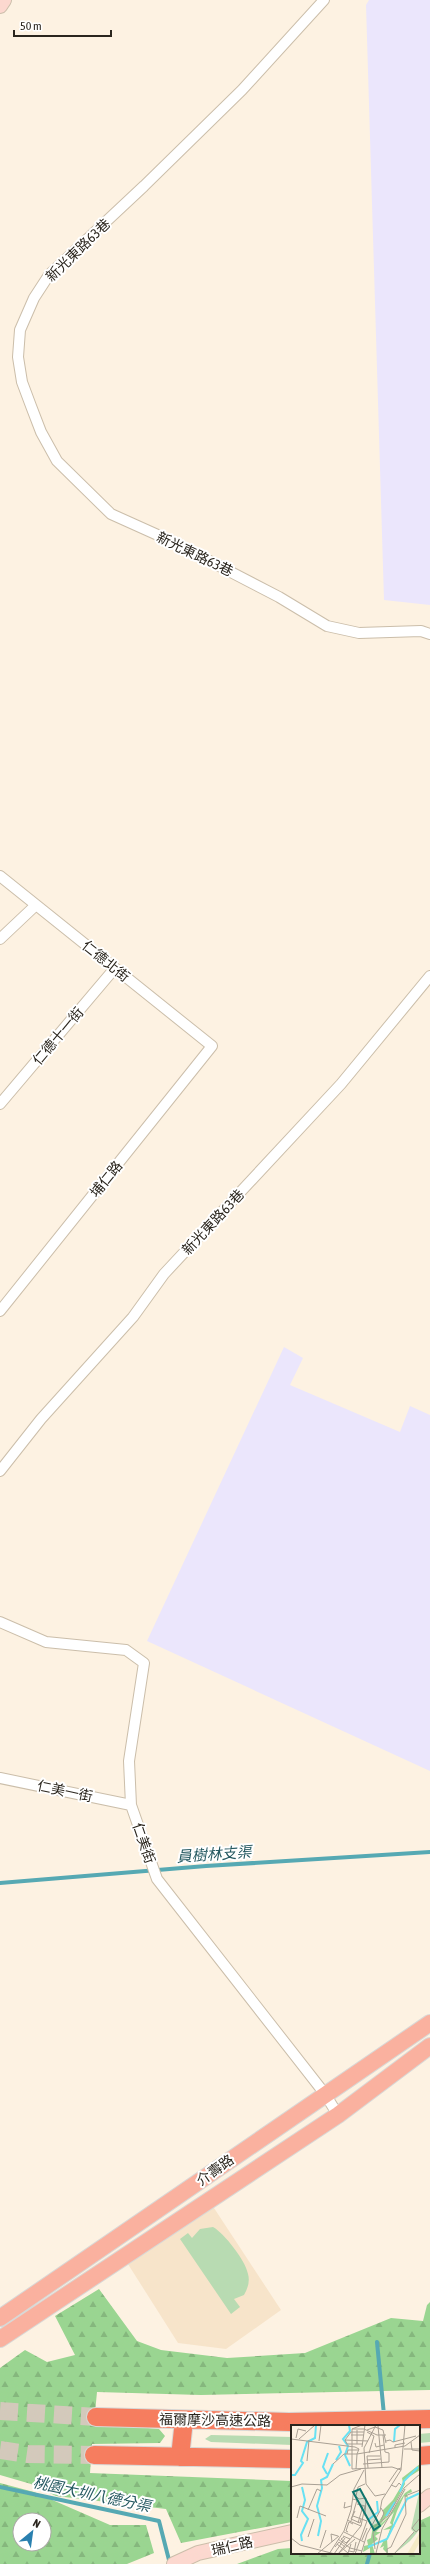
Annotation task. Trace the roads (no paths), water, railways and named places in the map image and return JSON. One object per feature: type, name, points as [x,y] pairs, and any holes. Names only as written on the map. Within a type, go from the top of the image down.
[{"type":"highway","name":"福爾摩沙高速公路","points":[[96,2417],[184,2420],[384,2421],[430,2419]]},
{"type":"highway","points":[[180,2457],[184,2420]]},
{"type":"highway","points":[[94,2455],[291,2459]]},
{"type":"highway","points":[[420,2456],[430,2455]]},
{"type":"main road","name":"介壽路","points":[[0,2318],[102,2250],[325,2094],[430,2023]]},
{"type":"main road","name":"介壽路","points":[[0,2339],[338,2115],[430,2046]]},
{"type":"street","points":[[0,6],[4,0]]},
{"type":"street","name":"新光東路63巷","points":[[324,0],[242,90],[144,186],[49,274],[34,298],[20,330],[18,357],[22,382],[41,432],[57,461],[111,514],[171,541],[279,597],[327,626],[359,633],[421,631],[430,634]]},
{"type":"street","name":"仁德北街","points":[[0,876],[212,1046]]},
{"type":"street","points":[[0,939],[36,905]]},
{"type":"street","name":"仁德十一街","points":[[0,1104],[115,968]]},
{"type":"street","name":"新光東路63巷","points":[[0,1472],[41,1419],[133,1317],[164,1274],[341,1084],[430,976]]},
{"type":"street","name":"埔仁路","points":[[0,1311],[212,1046]]},
{"type":"street","name":"仁美街","points":[[0,1622],[46,1642],[126,1650],[144,1662],[129,1761],[131,1805],[156,1876],[240,1987],[325,2094],[338,2115]]},
{"type":"street","name":"仁美一街","points":[[0,1778],[131,1805]]},
{"type":"street","points":[[420,2504],[430,2496]]},
{"type":"street","name":"瑞仁路","points":[[174,2564],[198,2553],[291,2532]]},
{"type":"waterway","name":"員樹林支渠","points":[[0,1883],[206,1866],[430,1852]]},
{"type":"waterway","points":[[377,2342],[384,2415]]},
{"type":"waterway","name":"桃園大圳八德分渠","points":[[0,2487],[159,2521],[170,2564]]},
{"type":"waterway","points":[[367,2564],[370,2554]]},
{"type":"tunnel","points":[[0,2411],[96,2417]]},
{"type":"tunnel","points":[[0,2450],[28,2454],[94,2455]]}]
